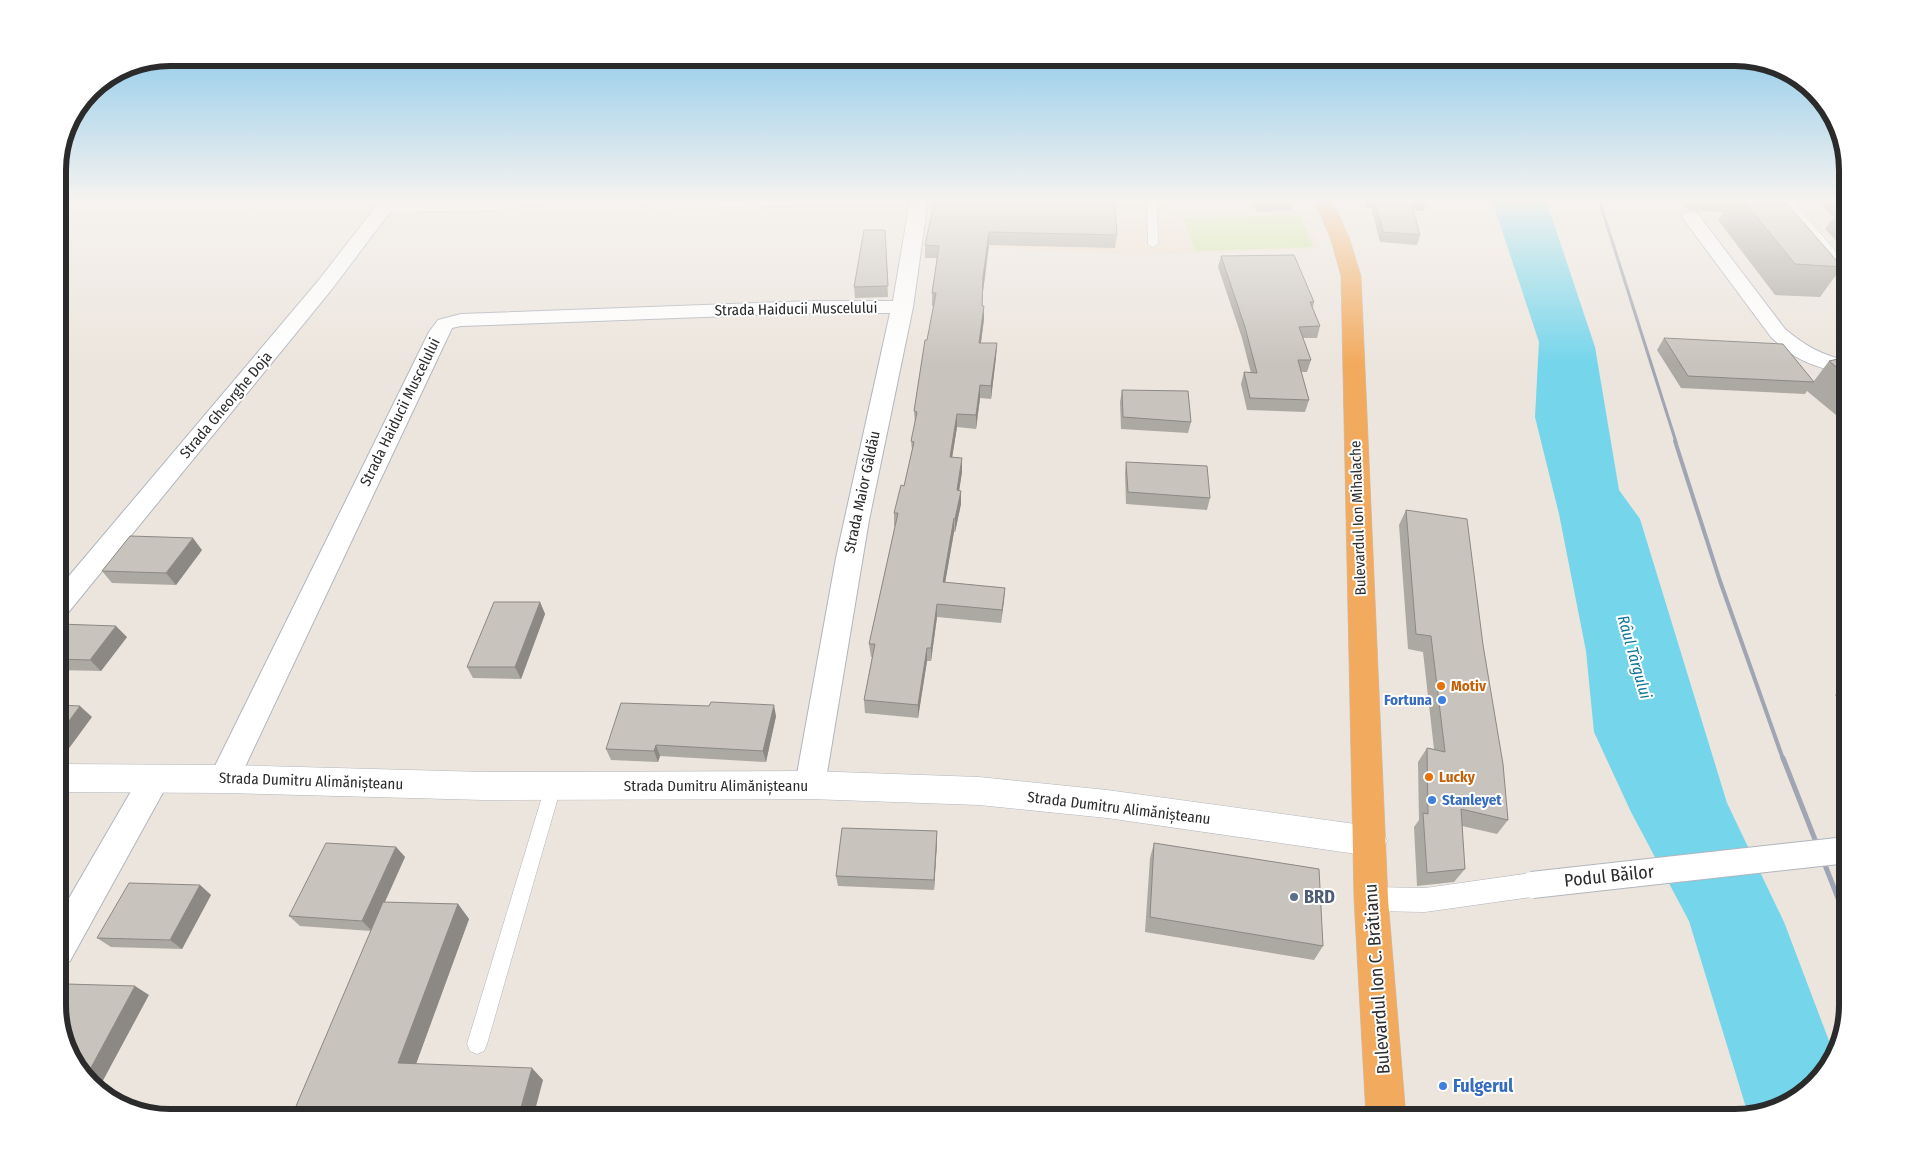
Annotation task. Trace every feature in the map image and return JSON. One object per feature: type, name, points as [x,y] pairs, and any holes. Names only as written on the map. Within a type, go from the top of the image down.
[{"type":"highway","name":"Bulevardul Ion Mihalache","points":[[1347,255],[1351,276],[1370,841]]},
{"type":"highway","name":"Bulevardul Ion C. Brătianu","points":[[1370,841],[1371,899],[1385,1109]]},
{"type":"street","name":"Strada Gheorghe Doja","points":[[66,597],[349,255]]},
{"type":"street","name":"Strada Maior Gâldău","points":[[810,785],[846,565],[912,255]]},
{"type":"street","points":[[1719,255],[1778,333],[1789,344],[1816,361],[1839,365]]},
{"type":"street","points":[[1828,255],[1839,268]]},
{"type":"street","name":"Strada Haiducii Muscelului","points":[[224,779],[345,524],[439,332],[445,324],[461,320],[812,307],[902,307]]},
{"type":"street","name":"Strada Dumitru Alimănișteanu","points":[[66,778],[224,779],[553,787],[810,785],[978,791],[1107,804],[1370,841]]},
{"type":"street","points":[[66,935],[155,778]]},
{"type":"street","name":"Podul Băilor","points":[[1371,899],[1425,900],[1532,885],[1839,851]]},
{"type":"lane","points":[[477,1044],[553,787]]},
{"type":"water","name":"Râul Târgului","points":[[1510,255],[1564,255],[1595,347],[1619,490],[1640,519],[1727,803],[1784,922],[1831,1045],[1817,1068],[1798,1087],[1787,1095],[1761,1105],[1746,1108],[1689,921],[1631,812],[1594,732],[1586,651],[1559,514],[1535,417],[1539,342]]},
{"type":"building","points":[[860,255],[886,255],[888,286],[854,287]]},
{"type":"building","points":[[938,255],[986,255],[983,277],[982,306],[984,306],[979,343],[997,343],[991,386],[980,385],[976,415],[957,414],[950,457],[962,458],[957,490],[961,491],[954,518],[943,582],[1005,588],[1002,610],[937,604],[931,648],[927,648],[918,705],[864,700],[875,644],[869,644],[898,513],[894,513],[901,485],[904,486],[914,442],[911,441],[917,412],[914,411],[925,340],[927,340],[936,293],[932,293]]},
{"type":"building","points":[[1294,255],[1314,302],[1310,302],[1320,326],[1299,327],[1311,360],[1298,360],[1309,400],[1250,398],[1244,372],[1257,373],[1245,327],[1221,256]]},
{"type":"building","points":[[1788,255],[1831,255],[1839,264],[1839,267],[1795,264]]},
{"type":"building","points":[[1664,338],[1783,344],[1814,382],[1688,376]]},
{"type":"building","points":[[1839,359],[1839,369],[1829,361]]},
{"type":"building","points":[[1122,390],[1188,391],[1191,422],[1123,417]]},
{"type":"building","points":[[1126,462],[1207,466],[1210,498],[1128,492]]},
{"type":"building","points":[[1406,510],[1467,519],[1483,645],[1503,764],[1508,820],[1461,809],[1465,869],[1427,873],[1423,813],[1428,814],[1427,748],[1445,752],[1431,636],[1416,634]]},
{"type":"building","points":[[130,536],[193,538],[166,573],[102,571]]},
{"type":"building","points":[[494,602],[540,602],[515,667],[467,667]]},
{"type":"building","points":[[66,624],[116,626],[90,660],[66,659]]},
{"type":"building","points":[[711,702],[774,705],[763,751],[656,745],[654,751],[606,749],[621,703],[709,706]]},
{"type":"building","points":[[66,705],[80,706],[66,725]]},
{"type":"building","points":[[842,828],[937,831],[934,880],[836,876]]},
{"type":"building","points":[[326,843],[396,847],[362,921],[289,916]]},
{"type":"building","points":[[1154,843],[1319,869],[1323,946],[1150,917]]},
{"type":"building","points":[[129,883],[200,885],[170,940],[97,938]]},
{"type":"building","points":[[383,902],[458,904],[398,1063],[532,1068],[521,1109],[295,1109]]},
{"type":"building","points":[[66,984],[135,986],[90,1070],[80,1057],[68,1025]]},
{"type":"railway","points":[[1616,255],[1676,442]]},
{"type":"railway","points":[[1675,441],[1720,581],[1783,759]]},
{"type":"railway","points":[[1783,758],[1839,901]]},
{"type":"place","name":"Motiv","points":[[1441,686]]},
{"type":"place","name":"Fortuna","points":[[1442,700]]},
{"type":"place","name":"Lucky","points":[[1429,777]]},
{"type":"place","name":"Stanleyet","points":[[1432,800]]},
{"type":"place","name":"BRD","points":[[1294,897]]},
{"type":"place","name":"Fulgerul","points":[[1443,1086]]}]
